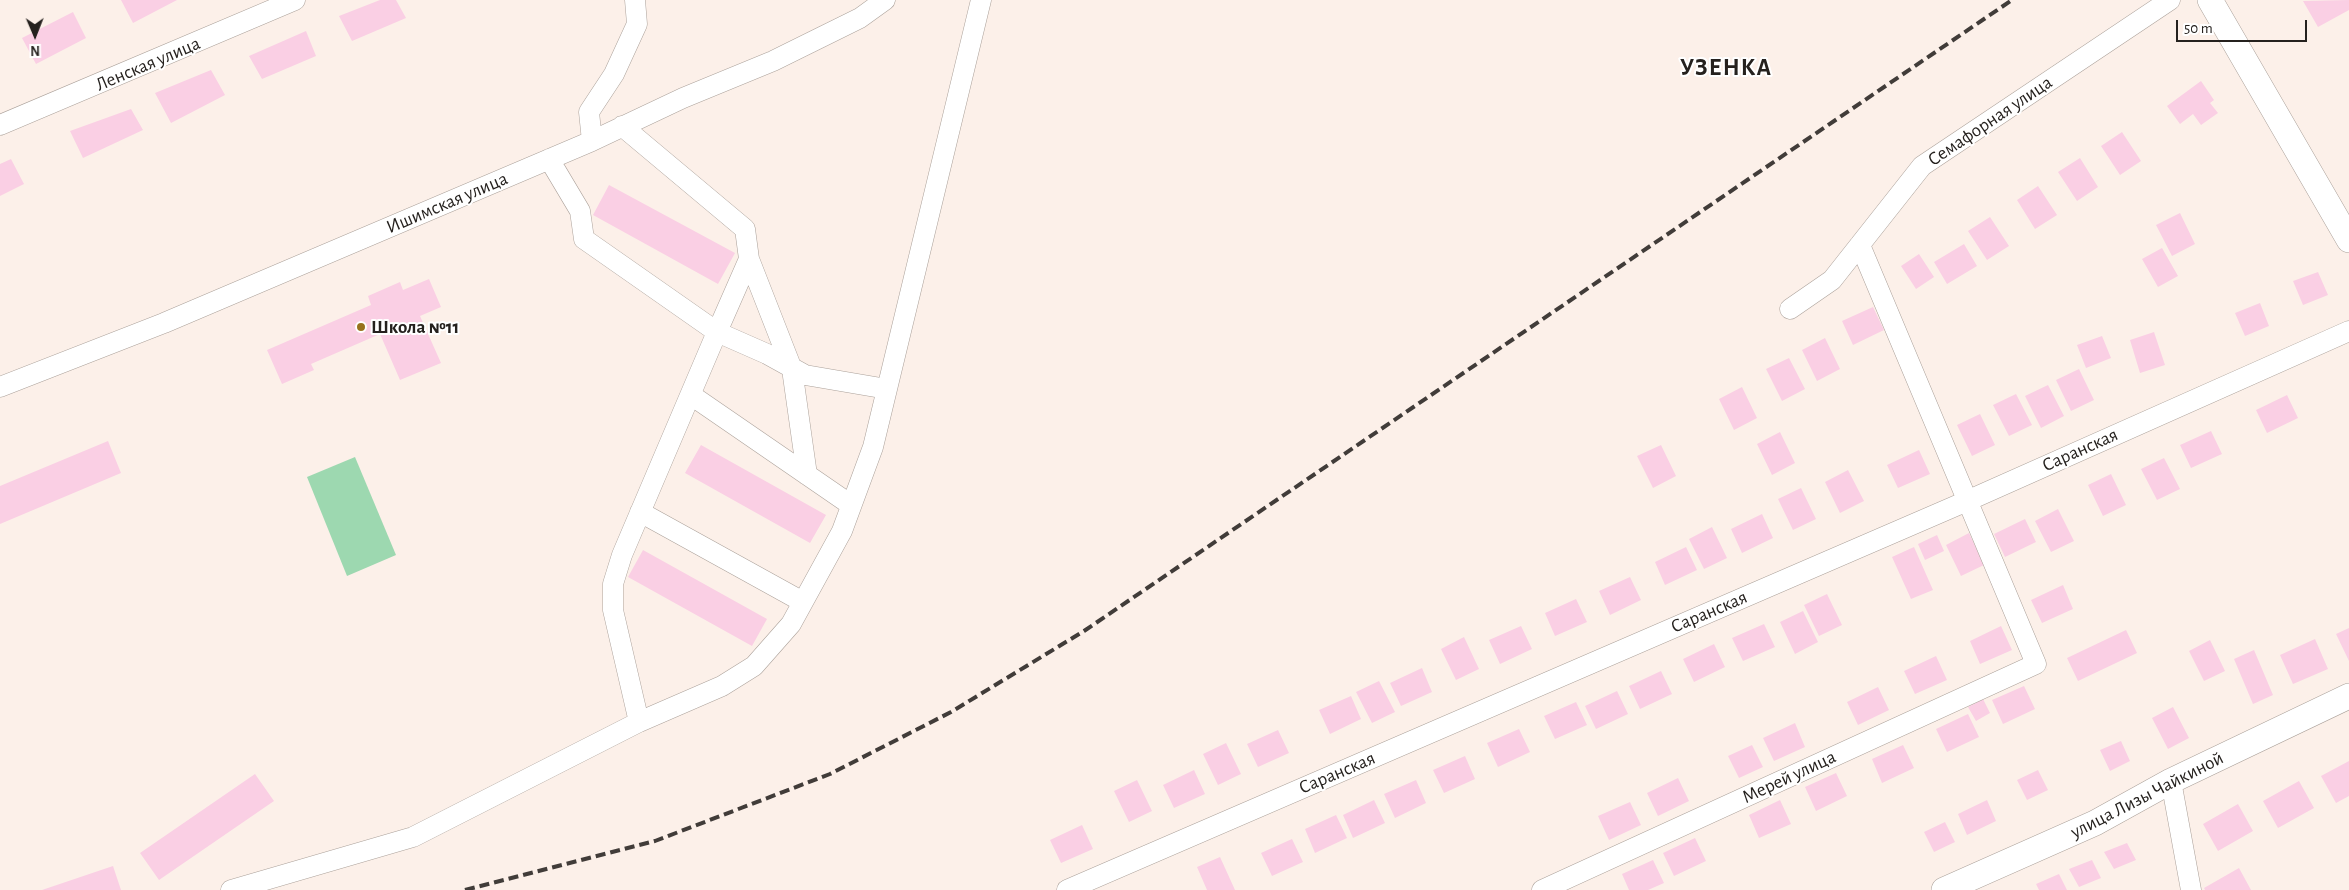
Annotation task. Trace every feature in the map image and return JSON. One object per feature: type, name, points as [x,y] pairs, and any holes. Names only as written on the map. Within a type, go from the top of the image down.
[{"type":"street","name":"Ленская улица","points":[[0,125],[295,0]]},
{"type":"street","points":[[592,141],[589,112],[614,74],[637,24],[635,0]]},
{"type":"street","name":"Ишимская улица","points":[[0,387],[164,323],[592,141],[622,126],[773,61],[860,18],[885,0]]},
{"type":"street","points":[[231,890],[413,837],[639,722],[722,686],[754,666],[791,624],[842,531],[872,447],[981,0]]},
{"type":"street","name":"Семафорная улица","points":[[1790,309],[1832,280],[1922,166],[2170,0]]},
{"type":"street","points":[[2210,0],[2349,240]]},
{"type":"street","points":[[622,126],[745,228],[750,259],[792,370],[807,475]]},
{"type":"street","points":[[550,159],[580,211],[584,239],[717,332],[767,354],[792,370],[805,375],[887,389]]},
{"type":"street","points":[[1860,245],[1967,501]]},
{"type":"street","points":[[639,722],[612,596],[612,584],[622,554],[750,259]]},
{"type":"street","name":"Саранская","points":[[1067,890],[1967,501],[2349,331]]},
{"type":"street","points":[[690,395],[851,505]]},
{"type":"street","name":"Мерей улица","points":[[1542,890],[2036,664],[1967,501]]},
{"type":"street","points":[[640,512],[803,602]]},
{"type":"street","name":"улица Лизы Чайкиной","points":[[1944,890],[2095,823],[2171,781],[2349,696]]},
{"type":"street","points":[[2171,781],[2191,890]]},
{"type":"green space","points":[[355,457],[396,555],[347,576],[307,477]]},
{"type":"building","points":[[121,0],[177,0],[133,23]]},
{"type":"building","points":[[380,0],[396,0],[406,18],[352,41],[339,16]]},
{"type":"building","points":[[2349,0],[2349,10],[2318,27],[2303,1]]},
{"type":"building","points":[[73,12],[86,38],[36,64],[22,38]]},
{"type":"building","points":[[306,31],[316,56],[262,79],[249,56]]},
{"type":"building","points":[[211,70],[225,95],[171,123],[155,93]]},
{"type":"building","points":[[2201,81],[2214,100],[2210,103],[2218,113],[2201,125],[2193,114],[2180,124],[2167,106]]},
{"type":"building","points":[[131,109],[143,130],[83,158],[70,131]]},
{"type":"building","points":[[2122,132],[2141,161],[2120,175],[2101,146]]},
{"type":"building","points":[[2080,158],[2098,187],[2077,201],[2058,172]]},
{"type":"building","points":[[11,159],[24,184],[0,196],[0,164]]},
{"type":"building","points":[[609,185],[735,253],[718,284],[593,215]]},
{"type":"building","points":[[2038,186],[2057,215],[2035,229],[2017,200]]},
{"type":"building","points":[[2180,213],[2195,244],[2172,256],[2156,225]]},
{"type":"building","points":[[1990,217],[2009,246],[1987,260],[1968,231]]},
{"type":"building","points":[[1964,244],[1977,266],[1947,284],[1934,262]]},
{"type":"building","points":[[2162,248],[2178,276],[2158,287],[2142,259]]},
{"type":"building","points":[[1919,254],[1934,277],[1916,289],[1901,266]]},
{"type":"building","points":[[2318,272],[2328,295],[2303,305],[2293,281]]},
{"type":"building","points":[[429,279],[441,307],[420,316],[441,363],[400,380],[380,334],[311,364],[314,370],[282,384],[267,350],[371,305],[368,296],[400,282],[403,290]]},
{"type":"building","points":[[2260,303],[2269,326],[2245,336],[2235,313]]},
{"type":"building","points":[[1873,307],[1884,330],[1853,345],[1842,321]]},
{"type":"building","points":[[2154,332],[2165,365],[2140,373],[2130,340]]},
{"type":"building","points":[[2102,336],[2111,358],[2086,368],[2077,345]]},
{"type":"building","points":[[1825,338],[1840,369],[1817,381],[1802,350]]},
{"type":"building","points":[[1789,358],[1805,389],[1782,401],[1766,369]]},
{"type":"building","points":[[2079,369],[2094,400],[2071,411],[2056,380]]},
{"type":"building","points":[[2048,385],[2064,416],[2041,428],[2025,396]]},
{"type":"building","points":[[1742,387],[1757,418],[1734,430],[1719,399]]},
{"type":"building","points":[[2016,394],[2032,425],[2009,436],[1993,405]]},
{"type":"building","points":[[2287,395],[2298,418],[2267,433],[2256,410]]},
{"type":"building","points":[[1980,414],[1995,445],[1972,456],[1957,425]]},
{"type":"building","points":[[2211,431],[2222,454],[2191,468],[2180,445]]},
{"type":"building","points":[[1780,432],[1795,463],[1772,475],[1757,444]]},
{"type":"building","points":[[108,441],[121,473],[0,524],[0,486]]},
{"type":"building","points":[[701,445],[826,515],[810,543],[685,473]]},
{"type":"building","points":[[1661,445],[1676,476],[1653,488],[1637,456]]},
{"type":"building","points":[[1919,450],[1930,474],[1898,488],[1887,465]]},
{"type":"building","points":[[2164,458],[2180,489],[2157,500],[2141,469]]},
{"type":"building","points":[[1848,470],[1864,501],[1840,513],[1825,482]]},
{"type":"building","points":[[2111,474],[2126,505],[2103,516],[2088,485]]},
{"type":"building","points":[[1801,488],[1816,519],[1793,530],[1778,499]]},
{"type":"building","points":[[2058,509],[2074,541],[2051,552],[2035,521]]},
{"type":"building","points":[[1762,514],[1773,538],[1742,553],[1731,529]]},
{"type":"building","points":[[2025,519],[2036,542],[2005,557],[1994,534]]},
{"type":"building","points":[[1712,527],[1727,558],[1704,569],[1689,539]]},
{"type":"building","points":[[1969,533],[1984,565],[1961,576],[1946,545]]},
{"type":"building","points":[[1937,535],[1944,551],[1925,560],[1918,544]]},
{"type":"building","points":[[1686,547],[1697,570],[1665,585],[1655,562]]},
{"type":"building","points":[[1914,547],[1933,590],[1911,599],[1892,557]]},
{"type":"building","points":[[643,550],[767,619],[752,646],[628,577]]},
{"type":"building","points":[[1630,577],[1641,600],[1610,615],[1599,591]]},
{"type":"building","points":[[2063,585],[2073,609],[2042,623],[2031,600]]},
{"type":"building","points":[[1827,594],[1842,625],[1819,636],[1804,605]]},
{"type":"building","points":[[1576,599],[1587,622],[1555,636],[1545,613]]},
{"type":"building","points":[[1803,611],[1818,642],[1795,654],[1780,622]]},
{"type":"building","points":[[1764,624],[1775,647],[1743,661],[1732,638]]},
{"type":"building","points":[[1521,626],[1532,649],[1500,664],[1489,640]]},
{"type":"building","points":[[2001,626],[2012,650],[1980,664],[1970,641]]},
{"type":"building","points":[[2349,628],[2349,661],[2336,634]]},
{"type":"building","points":[[2126,630],[2137,653],[2078,681],[2067,658]]},
{"type":"building","points":[[1464,637],[1479,669],[1456,680],[1441,649]]},
{"type":"building","points":[[2315,639],[2328,669],[2293,684],[2280,655]]},
{"type":"building","points":[[2210,640],[2225,671],[2204,681],[2189,651]]},
{"type":"building","points":[[1714,644],[1725,667],[1694,682],[1683,659]]},
{"type":"building","points":[[2254,650],[2273,695],[2253,704],[2234,659]]},
{"type":"building","points":[[1936,656],[1947,680],[1915,694],[1904,671]]},
{"type":"building","points":[[1422,668],[1432,692],[1401,706],[1390,683]]},
{"type":"building","points":[[1661,671],[1672,694],[1640,709],[1629,686]]},
{"type":"building","points":[[1379,681],[1395,712],[1372,723],[1356,692]]},
{"type":"building","points":[[2024,686],[2035,709],[2003,724],[1992,700]]},
{"type":"building","points":[[1878,687],[1889,710],[1858,725],[1847,702]]},
{"type":"building","points":[[1617,691],[1628,714],[1596,729],[1585,706]]},
{"type":"building","points":[[1351,696],[1361,719],[1330,734],[1319,710]]},
{"type":"building","points":[[1983,699],[1990,713],[1976,721],[1968,707]]},
{"type":"building","points":[[1576,702],[1587,725],[1555,739],[1544,716]]},
{"type":"building","points":[[2173,707],[2189,738],[2168,749],[2152,718]]},
{"type":"building","points":[[1968,714],[1979,737],[1947,752],[1936,729]]},
{"type":"building","points":[[1795,723],[1805,747],[1774,761],[1763,738]]},
{"type":"building","points":[[1519,729],[1530,752],[1498,767],[1487,743]]},
{"type":"building","points":[[1278,730],[1289,753],[1258,767],[1247,744]]},
{"type":"building","points":[[2121,741],[2130,761],[2110,771],[2100,750]]},
{"type":"building","points":[[1226,743],[1241,774],[1218,785],[1203,754]]},
{"type":"building","points":[[1752,745],[1763,767],[1739,778],[1728,756]]},
{"type":"building","points":[[1903,745],[1914,768],[1882,783],[1872,759]]},
{"type":"building","points":[[1465,756],[1475,779],[1444,793],[1433,770]]},
{"type":"building","points":[[2349,761],[2349,796],[2336,803],[2321,776]]},
{"type":"building","points":[[1194,770],[1205,794],[1174,808],[1163,785]]},
{"type":"building","points":[[2038,770],[2048,790],[2027,800],[2017,780]]},
{"type":"building","points":[[1836,773],[1847,796],[1816,811],[1805,787]]},
{"type":"building","points":[[255,774],[274,801],[159,880],[140,853]]},
{"type":"building","points":[[1678,778],[1689,801],[1658,816],[1647,793]]},
{"type":"building","points":[[1137,780],[1152,811],[1129,822],[1114,791]]},
{"type":"building","points":[[1416,780],[1426,803],[1395,818],[1384,794]]},
{"type":"building","points":[[2299,781],[2314,808],[2278,828],[2263,801]]},
{"type":"building","points":[[1374,800],[1385,823],[1353,838],[1343,815]]},
{"type":"building","points":[[1780,800],[1791,824],[1759,838],[1749,815]]},
{"type":"building","points":[[1987,800],[1996,821],[1967,835],[1958,814]]},
{"type":"building","points":[[1630,802],[1641,825],[1609,840],[1598,816]]},
{"type":"building","points":[[2238,804],[2253,831],[2218,851],[2203,824]]},
{"type":"building","points":[[1336,815],[1347,838],[1315,853],[1305,829]]},
{"type":"building","points":[[1945,822],[1955,842],[1934,852],[1924,832]]},
{"type":"building","points":[[1082,825],[1093,849],[1061,863],[1050,840]]},
{"type":"building","points":[[1695,838],[1706,861],[1674,876],[1663,853]]},
{"type":"building","points":[[1292,839],[1303,862],[1272,876],[1261,853]]},
{"type":"building","points":[[2127,843],[2136,860],[2114,869],[2104,852]]},
{"type":"building","points":[[1220,857],[1235,890],[1207,890],[1197,867]]},
{"type":"building","points":[[1653,860],[1664,883],[1648,890],[1629,890],[1622,874]]},
{"type":"building","points":[[2092,860],[2101,878],[2079,887],[2069,869]]},
{"type":"building","points":[[113,866],[121,890],[42,890]]},
{"type":"building","points":[[2239,868],[2251,890],[2205,890],[2204,888]]},
{"type":"building","points":[[2059,874],[2067,890],[2039,890],[2036,884]]},
{"type":"railway","points":[[465,890],[655,841],[830,774],[951,712],[1084,631],[2012,0]]},
{"type":"place","name":"Школа №11","points":[[361,327]]},
{"type":"district","name":"УЗЕНКА","points":[[1726,68]]}]
